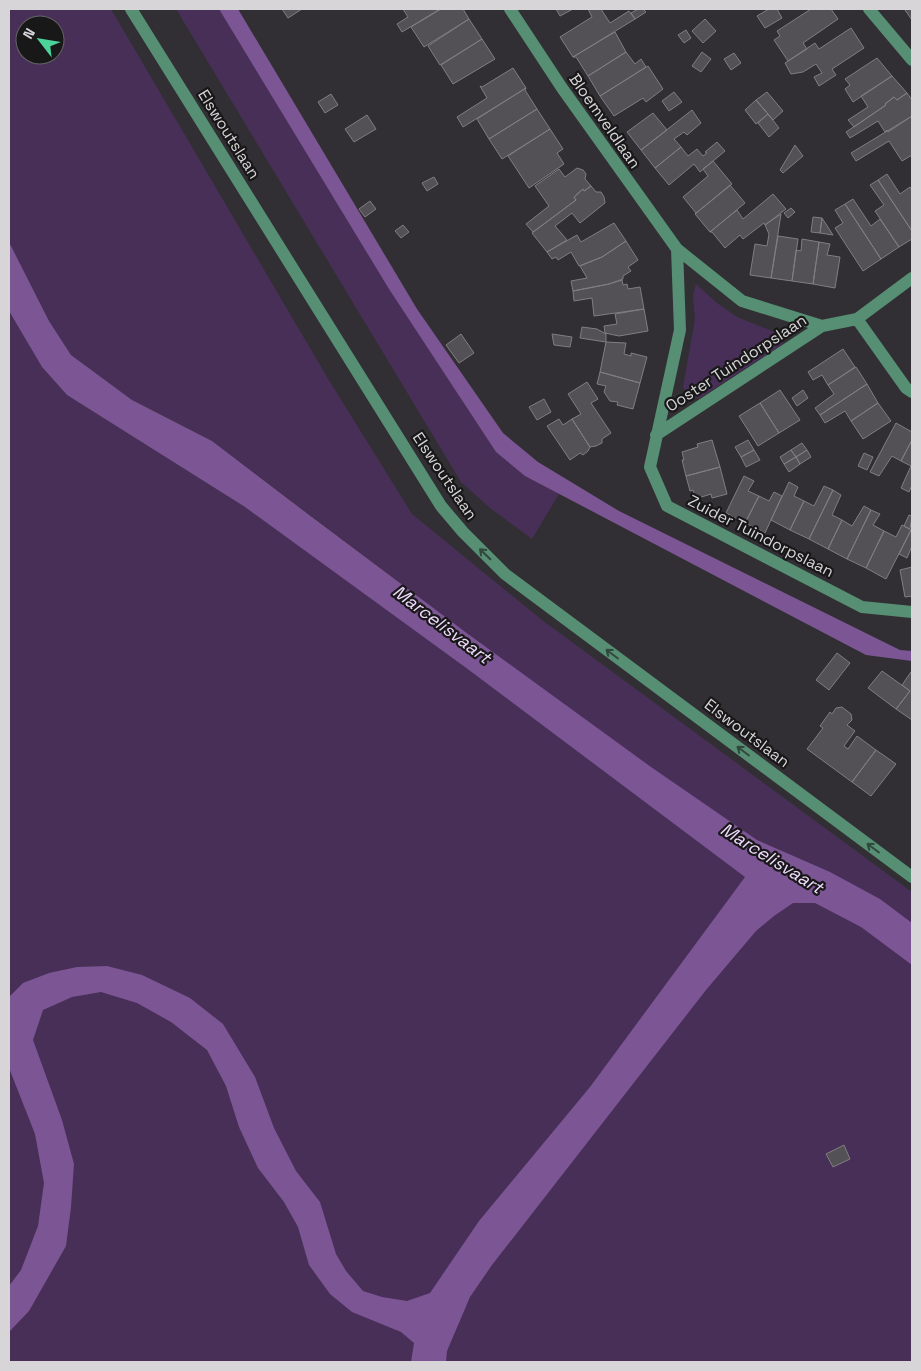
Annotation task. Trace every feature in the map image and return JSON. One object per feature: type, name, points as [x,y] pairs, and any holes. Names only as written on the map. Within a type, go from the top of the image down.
[{"type":"street","name":"Elswoutslaan","points":[[131,9],[442,506],[462,532],[506,574],[912,877]]},
{"type":"street","name":"Bloemveldlaan","points":[[510,9],[562,88],[677,249],[742,301],[822,326]]},
{"type":"street","points":[[869,9],[912,60]]},
{"type":"street","points":[[656,435],[680,330],[677,249]]},
{"type":"street","name":"Ooster Tuindorpslaan","points":[[656,435],[822,326],[857,319],[912,278]]},
{"type":"street","points":[[857,319],[906,388],[912,392]]},
{"type":"street","name":"Zuider Tuindorpslaan","points":[[656,435],[650,468],[667,506],[862,607],[912,612]]},
{"type":"shaded area","points":[[9,9],[111,9],[327,377],[412,514],[542,620],[912,892],[912,1362],[9,1362],[9,311],[42,367],[67,395],[245,507],[419,597],[212,441],[132,400],[71,355],[49,321],[9,242]]},
{"type":"shaded area","points":[[176,9],[235,9],[409,304],[507,443],[565,484],[532,539],[490,508],[461,482]]},
{"type":"shaded area","points":[[696,284],[717,303],[737,317],[785,336],[783,344],[700,398],[689,398],[683,387],[695,319],[693,296]]},
{"type":"water","points":[[219,9],[238,9],[417,309],[503,433],[538,462],[619,511],[900,650],[912,651],[912,661],[866,655],[525,476],[496,452],[389,289]]},
{"type":"water","name":"Marcelisvaart","points":[[9,242],[49,321],[71,355],[132,400],[212,441],[468,634],[651,767],[757,840],[830,872],[880,899],[912,923],[912,965],[861,927],[815,903],[793,903],[756,931],[706,990],[492,1265],[470,1297],[447,1351],[446,1362],[411,1362],[414,1343],[401,1332],[352,1312],[330,1294],[309,1265],[298,1227],[284,1202],[258,1168],[239,1127],[226,1086],[207,1050],[171,1022],[137,1003],[101,992],[72,997],[43,1010],[33,1040],[62,1120],[74,1164],[71,1207],[66,1246],[29,1311],[9,1332],[9,1286],[21,1270],[38,1226],[44,1183],[35,1134],[9,1068],[9,997],[23,983],[49,973],[77,967],[107,966],[142,975],[190,998],[223,1024],[255,1077],[274,1128],[296,1171],[320,1202],[336,1254],[346,1271],[363,1291],[382,1297],[407,1301],[430,1293],[479,1221],[590,1087],[745,877],[469,670],[245,507],[67,395],[42,367],[9,311]]},
{"type":"building","points":[[282,9],[302,9],[288,18]]},
{"type":"building","points":[[403,9],[440,9],[402,32],[397,24],[408,17]]},
{"type":"building","points":[[441,9],[463,9],[469,19],[424,47],[411,27]]},
{"type":"building","points":[[556,9],[573,9],[560,16]]},
{"type":"building","points":[[588,9],[601,9],[610,23],[629,11],[635,19],[573,57],[560,37],[592,17]]},
{"type":"building","points":[[638,9],[643,9],[646,12],[635,19],[631,13]]},
{"type":"building","points":[[769,9],[777,9],[782,18],[765,28],[757,16]]},
{"type":"building","points":[[811,9],[831,9],[838,19],[803,43],[807,49],[788,61],[774,40],[780,36],[777,31]]},
{"type":"building","points":[[912,9],[912,20],[905,10]]},
{"type":"building","points":[[469,19],[482,39],[440,65],[428,46]]},
{"type":"building","points":[[705,19],[716,31],[703,43],[692,31]]},
{"type":"building","points":[[851,28],[864,48],[832,69],[836,75],[819,86],[814,77],[822,73],[816,64],[803,72],[791,74],[785,63],[815,43],[819,49]]},
{"type":"building","points":[[686,30],[691,38],[684,43],[678,35]]},
{"type":"building","points":[[615,32],[626,52],[588,76],[576,57],[573,57]]},
{"type":"building","points":[[482,39],[495,59],[453,84],[441,65]]},
{"type":"building","points":[[626,52],[635,64],[641,59],[646,67],[600,96],[588,76]]},
{"type":"building","points":[[702,52],[711,59],[701,72],[692,66]]},
{"type":"building","points":[[734,53],[741,63],[731,70],[724,59]]},
{"type":"building","points":[[877,58],[892,76],[853,102],[845,89],[850,85],[845,79]]},
{"type":"building","points":[[648,66],[663,89],[646,102],[643,98],[614,116],[600,96]]},
{"type":"building","points":[[513,68],[526,88],[463,127],[457,117],[487,98],[480,86],[482,87]]},
{"type":"building","points":[[892,76],[907,93],[897,100],[894,97],[886,105],[854,127],[848,120],[868,107],[861,96]]},
{"type":"building","points":[[526,88],[525,90],[537,109],[489,139],[477,119]]},
{"type":"building","points":[[674,92],[682,102],[669,111],[662,101]]},
{"type":"building","points":[[767,92],[783,111],[773,120],[756,100]]},
{"type":"building","points":[[907,93],[912,100],[912,116],[888,132],[887,130],[885,132],[878,121],[850,138],[846,132],[886,105],[894,97],[897,100]]},
{"type":"building","points":[[331,94],[338,105],[325,113],[318,102]]},
{"type":"building","points":[[756,100],[768,114],[756,124],[745,110]]},
{"type":"building","points":[[537,109],[550,129],[502,159],[489,139]]},
{"type":"building","points":[[692,110],[701,123],[687,135],[684,132],[674,139],[681,147],[655,168],[641,150]]},
{"type":"building","points":[[653,113],[667,130],[641,150],[627,132]]},
{"type":"building","points":[[768,114],[779,128],[769,137],[758,123]]},
{"type":"building","points":[[367,115],[376,129],[354,142],[345,129]]},
{"type":"building","points":[[912,116],[912,155],[902,161],[889,141],[856,161],[851,153]]},
{"type":"building","points":[[550,129],[563,149],[557,153],[564,164],[529,188],[508,156]]},
{"type":"building","points":[[717,142],[725,151],[700,172],[694,164],[669,185],[655,168],[681,147],[688,156],[697,149],[703,156]]},
{"type":"building","points":[[795,145],[803,156],[783,173],[780,170]]},
{"type":"building","points":[[713,161],[732,184],[695,214],[683,197],[708,176],[703,169]]},
{"type":"building","points":[[577,168],[583,170],[586,174],[585,179],[591,186],[584,191],[583,189],[574,197],[576,200],[533,232],[526,224],[549,206],[535,186],[559,169],[565,177]]},
{"type":"building","points":[[887,174],[900,194],[910,187],[912,191],[912,231],[878,180]]},
{"type":"building","points":[[434,177],[438,184],[427,191],[422,183]]},
{"type":"building","points":[[878,180],[912,231],[912,239],[899,247],[875,211],[884,205],[870,185]]},
{"type":"building","points":[[730,185],[745,203],[710,232],[695,214]]},
{"type":"building","points":[[591,186],[596,192],[601,192],[605,203],[580,223],[572,213],[555,226],[567,240],[547,252],[532,233],[576,200],[574,197],[583,189],[584,191]]},
{"type":"building","points":[[773,194],[786,209],[743,239],[740,235],[725,248],[710,232],[737,210],[743,219]]},
{"type":"building","points":[[853,199],[871,226],[880,219],[899,247],[881,259],[845,204]]},
{"type":"building","points":[[370,201],[376,209],[365,217],[359,209]]},
{"type":"building","points":[[845,204],[881,259],[863,271],[835,228],[843,223],[835,210]]},
{"type":"building","points":[[791,208],[795,212],[788,218],[784,213]]},
{"type":"building","points":[[781,214],[771,278],[750,275],[755,244],[767,246],[769,234],[765,225]]},
{"type":"building","points":[[813,217],[822,218],[820,233],[811,232]]},
{"type":"building","points":[[822,218],[833,235],[820,233]]},
{"type":"building","points":[[614,223],[626,241],[602,257],[579,266],[571,252],[558,260],[556,257],[552,259],[547,252],[577,235],[581,242]]},
{"type":"building","points":[[403,225],[409,232],[401,238],[395,231]]},
{"type":"building","points":[[778,236],[798,239],[792,281],[771,278]]},
{"type":"building","points":[[802,239],[819,242],[813,284],[792,281],[796,250],[801,251]]},
{"type":"building","points":[[626,241],[638,260],[628,267],[631,271],[623,276],[623,279],[609,284],[573,291],[571,281],[587,278],[580,266],[602,257]]},
{"type":"building","points":[[819,242],[830,244],[827,255],[840,257],[835,288],[813,284]]},
{"type":"building","points":[[622,280],[623,285],[627,284],[628,289],[640,287],[644,309],[594,316],[592,298],[574,301],[573,291]]},
{"type":"building","points":[[644,309],[648,331],[619,336],[605,333],[604,326],[617,324],[615,314]]},
{"type":"building","points":[[582,327],[597,329],[606,334],[606,342],[580,338]]},
{"type":"building","points":[[461,334],[474,353],[459,363],[446,345]]},
{"type":"building","points":[[552,334],[572,337],[570,347],[554,345]]},
{"type":"building","points":[[606,342],[626,343],[624,354],[631,356],[631,353],[647,357],[640,383],[600,372]]},
{"type":"building","points":[[843,349],[855,367],[828,385],[822,375],[813,380],[808,372]]},
{"type":"building","points":[[856,367],[867,384],[820,415],[815,408],[834,394],[828,385]]},
{"type":"building","points":[[600,372],[640,383],[633,409],[617,405],[618,402],[610,401],[604,392],[606,386],[597,384]]},
{"type":"building","points":[[587,382],[598,399],[591,403],[611,433],[602,439],[602,443],[590,447],[572,419],[581,414],[568,394]]},
{"type":"building","points":[[867,384],[878,403],[851,421],[845,411],[825,423],[820,415]]},
{"type":"building","points":[[780,390],[800,420],[779,433],[760,403]]},
{"type":"building","points":[[803,390],[808,398],[797,406],[792,398]]},
{"type":"building","points":[[544,399],[551,412],[537,420],[529,407]]},
{"type":"building","points":[[760,403],[779,433],[758,446],[739,416]]},
{"type":"building","points":[[878,403],[891,421],[863,439],[851,421]]},
{"type":"building","points":[[559,419],[563,425],[572,419],[590,447],[583,455],[580,453],[570,460],[547,426]]},
{"type":"building","points":[[896,423],[912,432],[912,440],[901,461],[892,456],[879,476],[870,472]]},
{"type":"building","points":[[712,440],[720,467],[686,476],[682,452],[698,447],[697,444]]},
{"type":"building","points":[[748,440],[754,450],[741,457],[735,447]]},
{"type":"building","points":[[912,440],[912,485],[909,492],[901,488],[911,466],[901,461]]},
{"type":"building","points":[[802,443],[807,450],[796,457],[791,450]]},
{"type":"building","points":[[754,450],[760,460],[746,467],[741,457]]},
{"type":"building","points":[[791,450],[796,457],[784,464],[780,457]]},
{"type":"building","points":[[807,450],[811,457],[800,464],[796,457]]},
{"type":"building","points":[[864,453],[873,457],[867,470],[858,466]]},
{"type":"building","points":[[796,457],[800,464],[789,472],[784,464]]},
{"type":"building","points":[[720,467],[727,494],[712,498],[711,494],[695,499],[693,490],[690,491],[686,476]]},
{"type":"building","points":[[744,476],[754,481],[748,491],[759,496],[745,523],[726,513]]},
{"type":"building","points":[[789,482],[798,487],[794,496],[804,501],[790,530],[771,520]]},
{"type":"building","points":[[824,486],[833,490],[809,539],[790,530],[804,501],[814,506]]},
{"type":"building","points":[[833,490],[841,495],[832,515],[842,520],[828,549],[809,539]]},
{"type":"building","points":[[774,492],[782,496],[765,533],[745,523],[759,496],[769,501]]},
{"type":"building","points":[[864,506],[871,510],[847,559],[828,549],[842,520],[852,526]]},
{"type":"building","points":[[871,510],[880,514],[873,525],[884,531],[866,568],[847,559]]},
{"type":"building","points":[[909,515],[912,516],[910,529],[904,526]]},
{"type":"building","points":[[902,525],[911,530],[886,579],[866,568],[884,531],[896,537]]},
{"type":"building","points":[[911,530],[912,546],[907,558],[899,554]]},
{"type":"building","points":[[912,567],[912,596],[905,597],[900,570]]},
{"type":"building","points":[[837,653],[850,663],[829,690],[816,680]]},
{"type":"building","points":[[882,671],[910,691],[896,709],[868,688]]},
{"type":"building","points":[[911,672],[912,720],[896,709],[910,691],[902,685]]},
{"type":"building","points":[[842,707],[851,714],[852,720],[847,725],[855,731],[844,746],[848,749],[857,736],[876,750],[852,782],[807,749],[823,728],[820,726],[830,712],[832,714],[836,708]]},
{"type":"building","points":[[876,750],[896,764],[871,796],[852,782]]},
{"type":"building","points":[[844,1145],[850,1159],[833,1167],[826,1154]]}]
